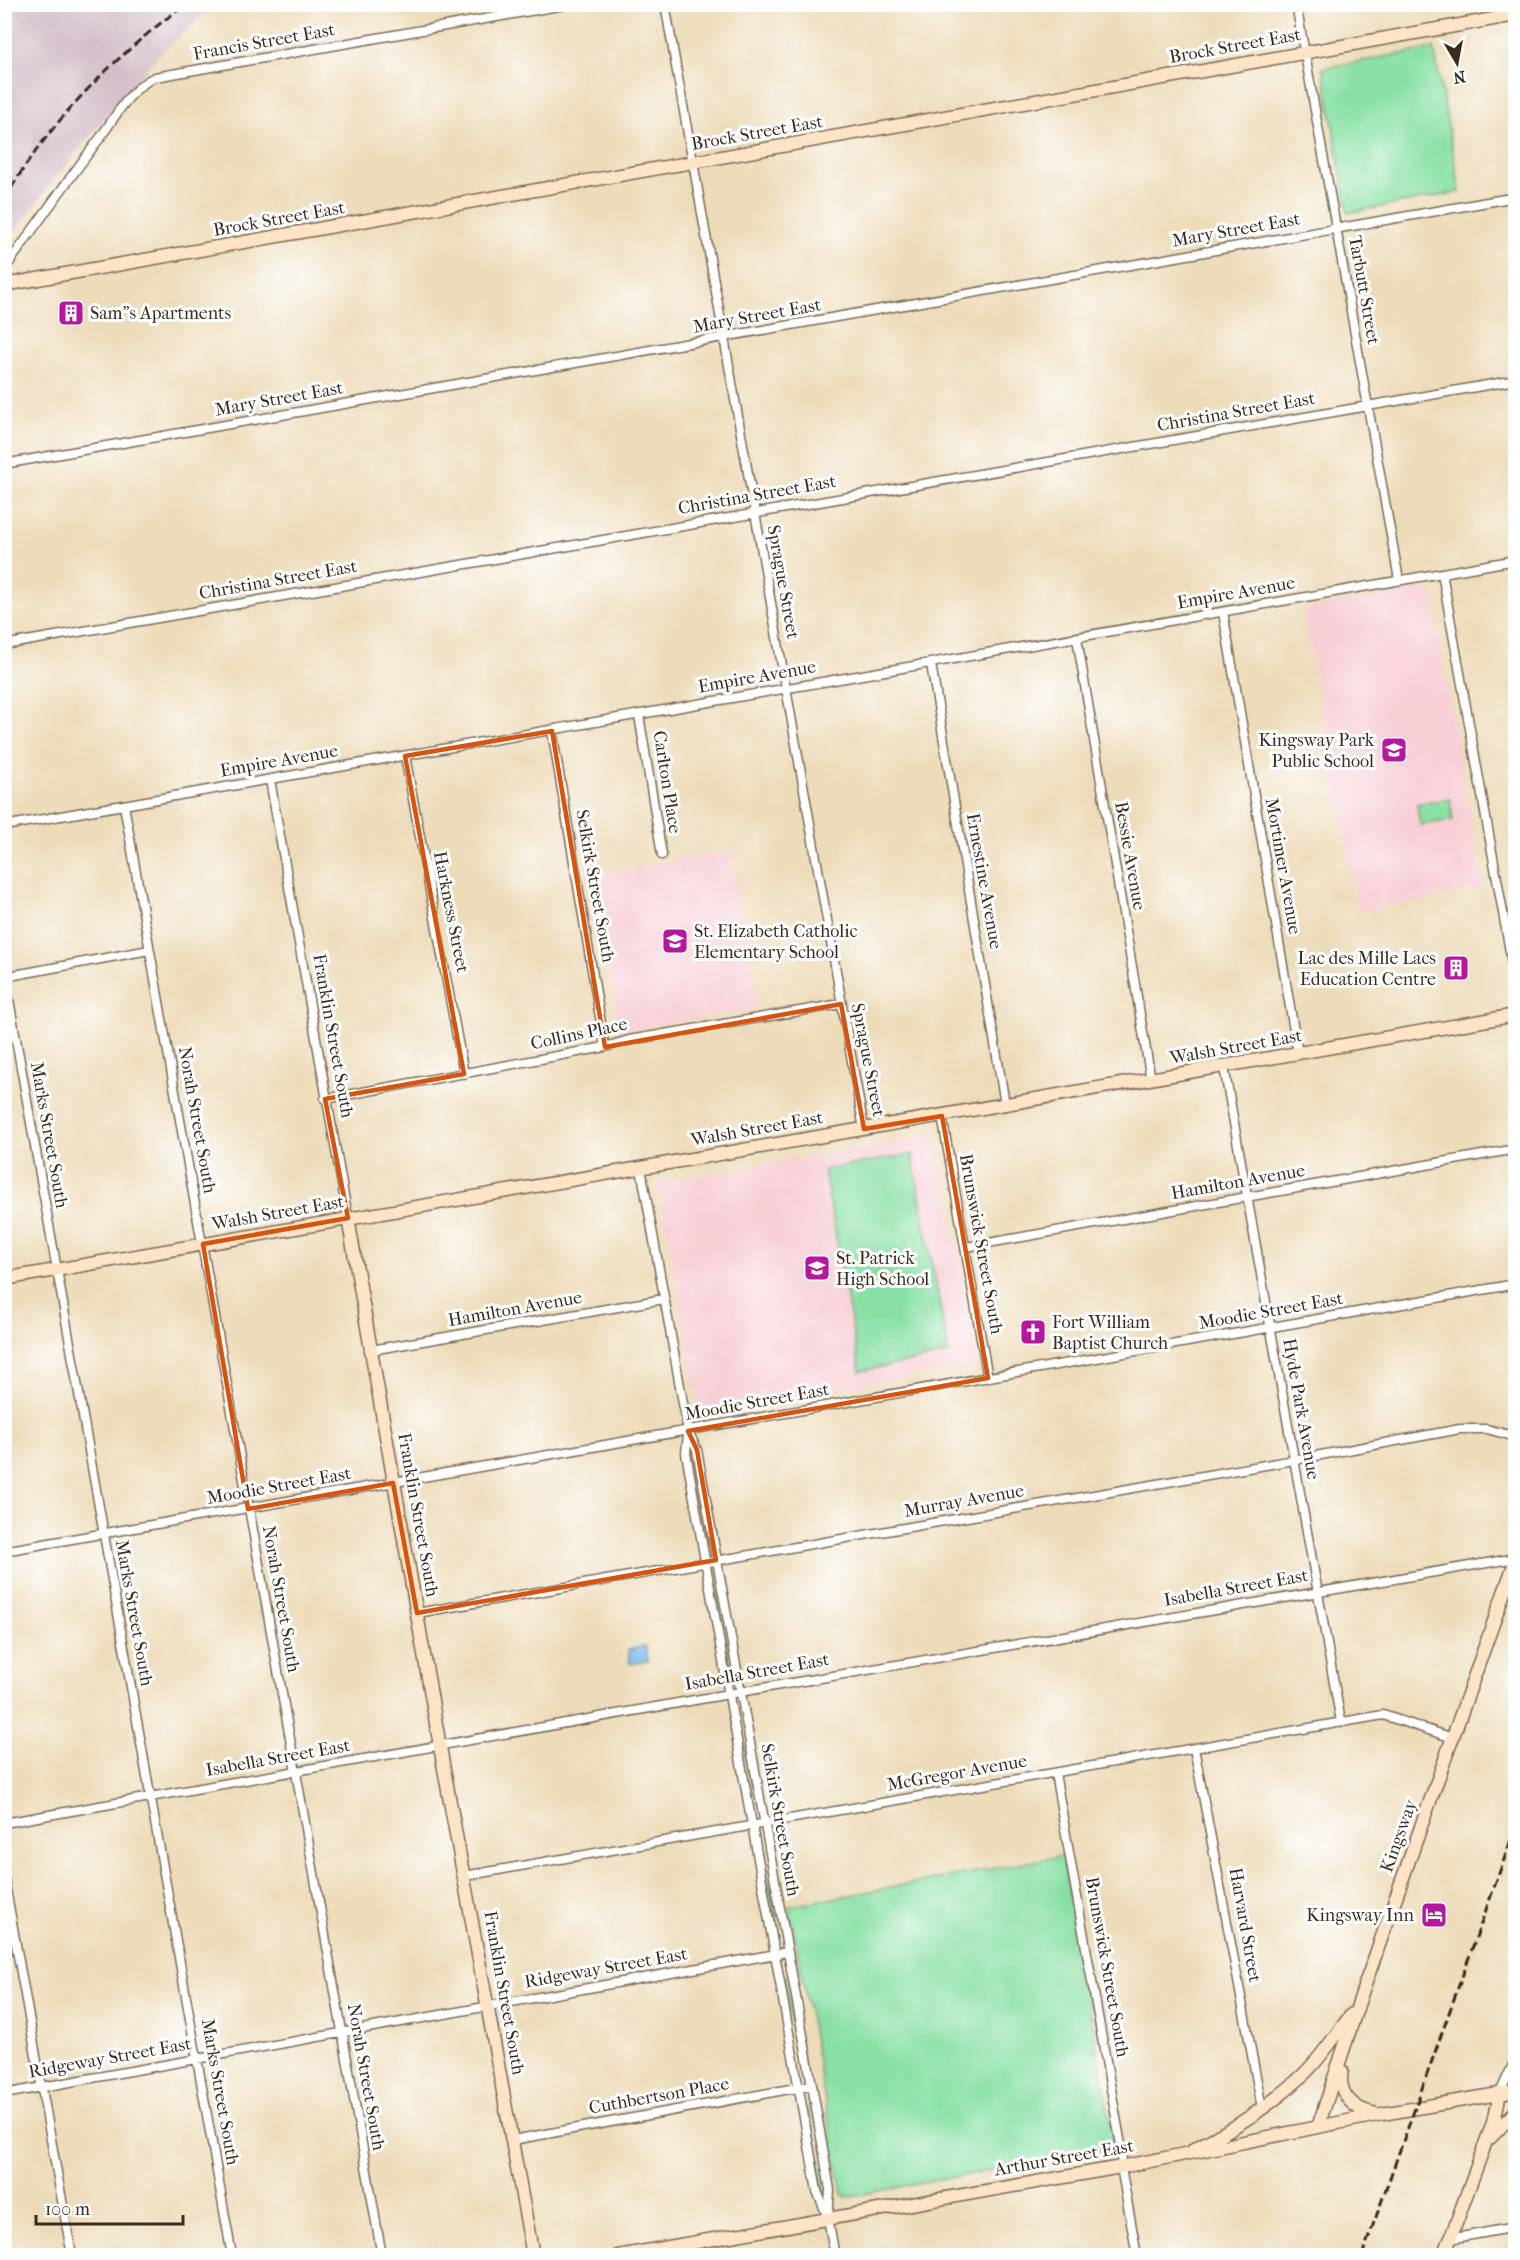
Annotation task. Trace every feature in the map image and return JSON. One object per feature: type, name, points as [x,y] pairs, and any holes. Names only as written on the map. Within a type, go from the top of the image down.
[{"type":"street","name":"Francis Street East","points":[[4,270],[119,112],[146,81],[155,77],[570,4]]},
{"type":"street","name":"Sprague Street","points":[[665,4],[864,1129]]},
{"type":"street","name":"Tarbutt Street","points":[[1296,4],[1399,580]]},
{"type":"street","name":"Brock Street East","points":[[4,285],[1515,15]]},
{"type":"street","name":"Mary Street East","points":[[4,464],[1515,197]]},
{"type":"street","name":"Christina Street East","points":[[4,645],[1515,380]]},
{"type":"street","name":"Empire Avenue","points":[[4,826],[1515,560]]},
{"type":"street","points":[[1442,573],[1515,985]]},
{"type":"street","name":"Mortimer Avenue","points":[[1223,612],[1298,1054]]},
{"type":"street","name":"Bessie Avenue","points":[[1077,638],[1151,1080]]},
{"type":"street","name":"Ernestine Avenue","points":[[931,664],[1005,1104]]},
{"type":"street","name":"Carlton Place","points":[[639,715],[662,855]]},
{"type":"street","name":"Selkirk Street South","points":[[552,731],[605,1047]]},
{"type":"street","name":"Harkness Street","points":[[405,756],[465,1074]]},
{"type":"street","name":"Franklin Street South","points":[[270,780],[393,1483],[533,2256]]},
{"type":"street","name":"Norah Street South","points":[[124,805],[382,2256]]},
{"type":"street","points":[[4,977],[149,950]]},
{"type":"street","name":"Marks Street South","points":[[4,977],[232,2256]]},
{"type":"street","name":"Collins Place","points":[[325,1099],[605,1047],[629,1040],[841,1004]]},
{"type":"street","name":"Walsh Street East","points":[[4,1279],[1515,1015]]},
{"type":"street","name":"Hyde Park Avenue","points":[[1224,1067],[1341,1722]]},
{"type":"street","name":"Brunswick Street South","points":[[942,1116],[988,1378]]},
{"type":"street","name":"Hamilton Avenue","points":[[966,1247],[1515,1149]]},
{"type":"street","name":"Selkirk Street South","points":[[641,1168],[688,1431],[697,1450],[812,2085],[830,2190],[828,2218]]},
{"type":"street","name":"Moodie Street East","points":[[4,1551],[1515,1284]]},
{"type":"street","name":"Hamilton Avenue","points":[[371,1350],[663,1299]]},
{"type":"street","name":"Murray Avenue","points":[[417,1613],[1460,1429],[1487,1428],[1515,1437]]},
{"type":"street","name":"Selkirk Street South","points":[[688,1431],[686,1453],[817,2191],[828,2218],[835,2256]]},
{"type":"street","name":"Isabella Street East","points":[[4,1823],[740,1692],[1515,1558]]},
{"type":"street","name":"Kingsway","points":[[1318,2127],[1357,2008],[1515,1558]]},
{"type":"street","name":"McGregor Avenue","points":[[464,1876],[1383,1715],[1453,1738]]},
{"type":"street","name":"Harvard Street","points":[[1194,1748],[1262,2109]]},
{"type":"street","name":"Brunswick Street South","points":[[1055,1773],[1122,2151],[1121,2167],[1137,2256]]},
{"type":"street","points":[[4,1878],[72,2256]]},
{"type":"street","name":"Ridgeway Street East","points":[[4,2094],[787,1952]]},
{"type":"street","points":[[1185,2155],[1262,2109],[1307,2071],[1357,2008]]},
{"type":"street","points":[[1357,2008],[1340,2080],[1347,2100],[1366,2112],[1382,2114]]},
{"type":"street","points":[[1444,2256],[1486,2142],[1500,2093],[1515,2058]]},
{"type":"street","name":"Cuthbertson Place","points":[[513,2140],[812,2085]]},
{"type":"street","name":"Arthur Street East","points":[[618,2256],[1121,2167],[1382,2114],[1515,2091]]},
{"type":"street","points":[[1486,2142],[1515,2111]]},
{"type":"street","points":[[1450,2238],[1515,2227]]},
{"type":"highlighted area","points":[[552,731],[605,1047],[841,1004],[864,1129],[942,1116],[988,1378],[688,1431],[697,1450],[716,1560],[417,1613],[393,1483],[248,1509],[203,1244],[348,1218],[325,1099],[464,1074],[405,756]]},
{"type":"shaded area","points":[[5,4],[214,5],[156,58],[55,178],[5,245]]},
{"type":"shaded area","name":"Kingsway Park Public School","points":[[1430,588],[1483,889],[1359,912],[1303,610]]},
{"type":"shaded area","name":"St. Elizabeth Catholic Elementary School","points":[[730,851],[758,1008],[620,1032],[592,875]]},
{"type":"shaded area","name":"St. Patrick High School","points":[[936,1134],[978,1365],[700,1412],[658,1183]]},
{"type":"green space","points":[[1434,48],[1460,192],[1348,213],[1323,68]]},
{"type":"green space","points":[[1450,799],[1453,820],[1420,825],[1417,804]]},
{"type":"green space","points":[[912,1154],[949,1354],[860,1371],[824,1170]]},
{"type":"green space","points":[[692,1450],[710,1542],[707,1543],[690,1451]]},
{"type":"green space","points":[[713,1573],[715,1574],[732,1675],[729,1672]]},
{"type":"green space","points":[[738,1712],[756,1804],[755,1806],[737,1715]]},
{"type":"green space","points":[[763,1843],[780,1936],[778,1938],[760,1846]]},
{"type":"green space","points":[[1062,1856],[1115,2148],[846,2197],[842,2194],[789,1906]]},
{"type":"green space","points":[[786,1975],[802,2069],[799,2065],[783,1978]]},
{"type":"green space","points":[[809,2106],[827,2196],[825,2199],[807,2109]]},
{"type":"water","points":[[645,1646],[648,1661],[630,1664],[628,1650]]},
{"type":"railway","points":[[4,200],[41,144],[84,93],[133,46],[186,4]]},
{"type":"railway","points":[[1362,2256],[1516,1826]]},
{"type":"place","name":"Sam\"s Apartments","points":[[71,313]]},
{"type":"place","name":"Kingsway Park Public School","points":[[1394,750]]},
{"type":"place","name":"St. Elizabeth Catholic Elementary School","points":[[675,941]]},
{"type":"place","name":"Lac des Mille Lacs Education Centre","points":[[1456,968]]},
{"type":"place","name":"St. Patrick High School","points":[[817,1268]]},
{"type":"place","name":"Fort William Baptist Church","points":[[1033,1332]]},
{"type":"place","name":"Kingsway Inn","points":[[1434,1915]]}]
